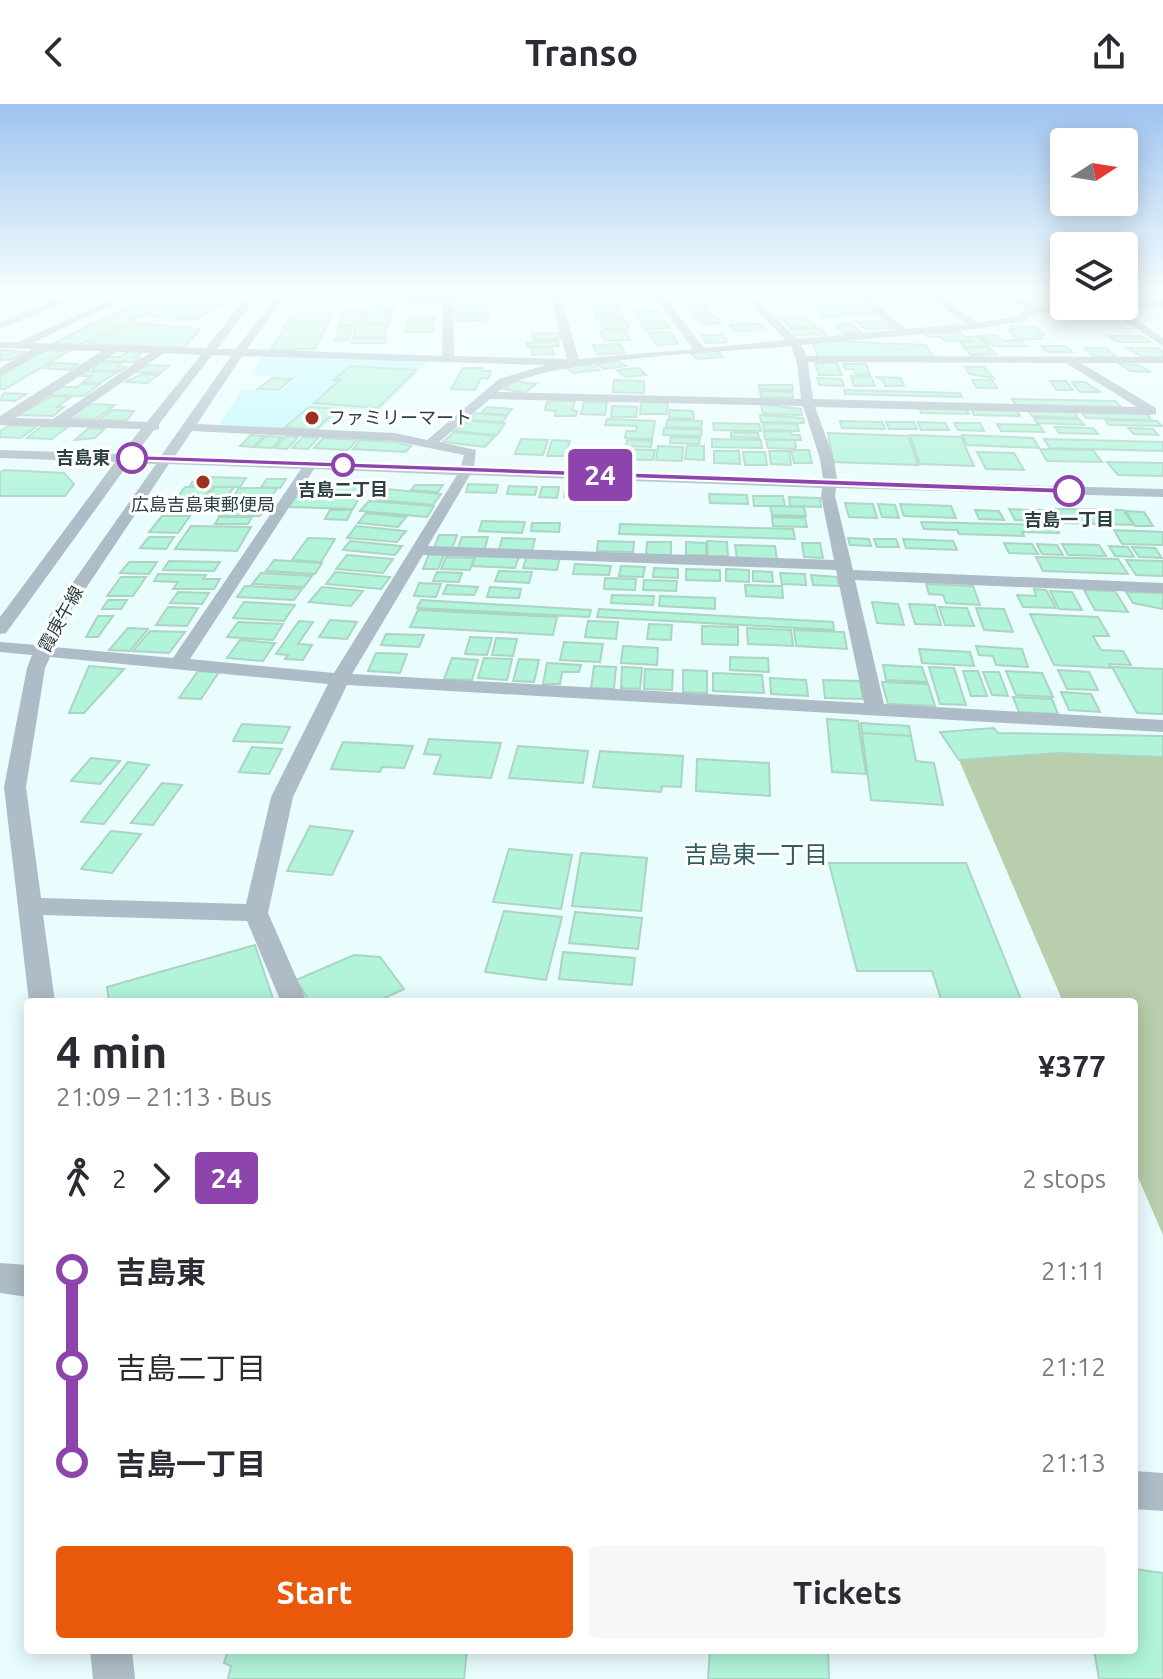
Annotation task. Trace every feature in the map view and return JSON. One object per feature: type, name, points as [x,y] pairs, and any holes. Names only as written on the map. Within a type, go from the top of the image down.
[{"type":"street","points":[[1,421],[83,368]]},
{"type":"street","points":[[55,423],[135,368]]},
{"type":"street","points":[[0,629],[126,458],[198,368]]},
{"type":"street","name":"霞庚午線","points":[[42,998],[15,787],[30,691],[59,615],[228,368]]},
{"type":"street","points":[[432,442],[503,381],[548,368]]},
{"type":"street","points":[[803,368],[808,402],[831,484],[828,496],[875,709]]},
{"type":"street","points":[[1082,368],[1152,411],[1163,421]]},
{"type":"street","points":[[488,395],[1152,411]]},
{"type":"street","points":[[1,421],[154,426]]},
{"type":"street","points":[[189,427],[395,437],[432,442],[471,453],[467,469],[340,679],[282,797],[256,913],[292,998]]},
{"type":"street","points":[[0,454],[1163,493]]},
{"type":"street","points":[[178,664],[311,464]]},
{"type":"street","points":[[418,550],[1163,588]]},
{"type":"street","points":[[0,647],[340,679],[1163,726]]},
{"type":"street","points":[[30,906],[256,913]]},
{"type":"street","points":[[0,1278],[24,1281]]},
{"type":"street","points":[[1138,1490],[1163,1492]]},
{"type":"street","points":[[111,1654],[114,1679]]},
{"type":"shaded area","points":[[255,368],[422,368],[379,411],[343,408],[318,431],[218,426],[242,389],[280,392],[296,379],[251,375]]},
{"type":"green space","points":[[1059,753],[1163,757],[1163,1235],[1138,1177],[1138,998],[1061,998],[959,760]]},
{"type":"building","points":[[13,368],[40,368],[5,389],[0,389],[0,376]]},
{"type":"building","points":[[93,368],[124,368],[121,371]]},
{"type":"building","points":[[142,368],[166,368],[160,373],[137,372]]},
{"type":"building","points":[[347,368],[416,370],[378,408],[314,403],[340,380],[334,380]]},
{"type":"building","points":[[463,368],[491,371],[488,379],[481,378],[475,390],[451,389]]},
{"type":"building","points":[[567,368],[599,370],[574,373]]},
{"type":"building","points":[[640,368],[646,375],[625,377],[617,370]]},
{"type":"building","points":[[817,368],[839,368],[842,375],[819,375]]},
{"type":"building","points":[[868,368],[870,375],[855,374],[853,369],[845,369]]},
{"type":"building","points":[[966,368],[985,368],[994,378],[969,374]]},
{"type":"building","points":[[1126,368],[1145,368],[1151,372]]},
{"type":"building","points":[[88,371],[118,372],[99,383],[83,382],[91,376],[81,376]]},
{"type":"building","points":[[142,374],[158,375],[147,383],[125,382]]},
{"type":"building","points":[[851,376],[871,377],[875,386],[854,386]]},
{"type":"building","points":[[875,377],[901,378],[904,386],[885,386],[883,380]]},
{"type":"building","points":[[272,378],[292,379],[278,390],[258,389]]},
{"type":"building","points":[[817,378],[841,379],[844,386],[819,385]]},
{"type":"building","points":[[614,380],[644,381],[644,393],[613,392]]},
{"type":"building","points":[[972,380],[992,380],[997,388],[977,388]]},
{"type":"building","points":[[514,381],[536,384],[525,393],[504,389]]},
{"type":"building","points":[[1050,381],[1066,381],[1073,390],[1057,390]]},
{"type":"building","points":[[1072,382],[1085,382],[1100,392],[1080,392]]},
{"type":"building","points":[[100,384],[84,396],[49,395],[60,387]]},
{"type":"building","points":[[759,385],[792,385],[793,390],[759,389]]},
{"type":"building","points":[[844,390],[960,393],[962,397],[845,394]]},
{"type":"building","points":[[760,391],[792,392],[793,398],[761,397]]},
{"type":"building","points":[[4,393],[26,394],[15,401],[0,400]]},
{"type":"building","points":[[52,396],[71,397],[57,407],[64,407],[53,416],[17,415]]},
{"type":"building","points":[[1012,399],[1115,401],[1121,407],[1016,405]]},
{"type":"building","points":[[575,401],[572,410],[577,411],[576,416],[555,416],[556,411],[545,410],[547,402]]},
{"type":"building","points":[[584,402],[607,402],[605,415],[581,414]]},
{"type":"building","points":[[641,402],[668,403],[667,414],[640,414]]},
{"type":"building","points":[[761,404],[801,409],[802,415],[763,414]]},
{"type":"building","points":[[115,405],[95,419],[69,418],[86,406]]},
{"type":"building","points":[[612,406],[637,407],[636,417],[611,417]]},
{"type":"building","points":[[309,407],[338,409],[316,430],[285,427]]},
{"type":"building","points":[[487,407],[512,409],[507,415],[481,413]]},
{"type":"building","points":[[919,407],[966,408],[969,414],[921,413]]},
{"type":"building","points":[[971,408],[1016,409],[1020,416],[974,415]]},
{"type":"building","points":[[112,410],[134,411],[127,420],[98,420]]},
{"type":"building","points":[[670,410],[693,411],[694,419],[669,418]]},
{"type":"building","points":[[1028,410],[1074,411],[1078,418],[1032,416]]},
{"type":"building","points":[[1081,412],[1146,413],[1152,420],[1086,418]]},
{"type":"building","points":[[475,413],[507,416],[502,422],[470,420]]},
{"type":"building","points":[[760,415],[803,418],[804,423],[761,422]]},
{"type":"building","points":[[1034,418],[1079,419],[1084,425],[1037,423]]},
{"type":"building","points":[[607,419],[655,421],[652,439],[625,438],[626,431],[636,431],[637,426],[605,425]]},
{"type":"building","points":[[667,420],[702,421],[701,428],[666,427]]},
{"type":"building","points":[[1105,420],[1157,421],[1162,426],[1109,425]]},
{"type":"building","points":[[469,421],[505,423],[497,435],[454,431]]},
{"type":"building","points":[[840,421],[882,422],[885,429],[842,428]]},
{"type":"building","points":[[886,422],[914,422],[917,429],[889,429]]},
{"type":"building","points":[[918,422],[945,423],[949,430],[921,430]]},
{"type":"building","points":[[713,423],[759,424],[761,431],[714,430]]},
{"type":"building","points":[[763,423],[797,424],[799,431],[764,430]]},
{"type":"building","points":[[954,423],[980,423],[984,431],[958,430]]},
{"type":"building","points":[[997,424],[1039,425],[1044,432],[1001,431]]},
{"type":"building","points":[[10,425],[37,426],[21,438],[0,437],[0,431]]},
{"type":"building","points":[[42,426],[68,427],[52,439],[27,438]]},
{"type":"building","points":[[1055,427],[1093,428],[1098,434],[1059,433]]},
{"type":"building","points":[[89,428],[104,429],[95,438],[75,440]]},
{"type":"building","points":[[664,428],[702,430],[701,436],[663,435]]},
{"type":"building","points":[[1128,428],[1153,429],[1158,435],[1134,434]]},
{"type":"building","points":[[764,431],[791,432],[792,435],[800,435],[801,440],[765,439]]},
{"type":"building","points":[[454,432],[495,436],[485,447],[443,442]]},
{"type":"building","points":[[731,432],[758,433],[759,438],[731,437]]},
{"type":"building","points":[[828,433],[908,436],[918,465],[833,462]]},
{"type":"building","points":[[251,435],[264,436],[253,447],[240,446]]},
{"type":"building","points":[[910,435],[961,437],[974,466],[920,464]]},
{"type":"building","points":[[962,435],[1033,438],[1039,448],[967,445]]},
{"type":"building","points":[[266,436],[282,437],[272,448],[255,447]]},
{"type":"building","points":[[286,436],[298,437],[287,449],[275,448]]},
{"type":"building","points":[[303,437],[318,438],[308,449],[292,448]]},
{"type":"building","points":[[671,437],[700,438],[699,444],[670,443]]},
{"type":"building","points":[[323,438],[357,440],[348,450],[314,448]]},
{"type":"building","points":[[521,439],[548,440],[543,455],[515,454]]},
{"type":"building","points":[[712,439],[761,440],[762,448],[712,447]]},
{"type":"building","points":[[1044,439],[1163,442],[1163,451],[1050,448]]},
{"type":"building","points":[[360,440],[411,446],[406,452],[353,449]]},
{"type":"building","points":[[552,440],[570,441],[565,456],[547,456]]},
{"type":"building","points":[[627,440],[652,441],[651,447],[626,446]]},
{"type":"building","points":[[766,440],[795,440],[796,449],[768,448]]},
{"type":"building","points":[[687,445],[704,446],[704,460],[685,459]]},
{"type":"building","points":[[658,446],[683,447],[682,461],[656,460]]},
{"type":"building","points":[[622,449],[655,450],[653,460],[620,459]]},
{"type":"building","points":[[1040,449],[1093,450],[1102,462],[1047,461]]},
{"type":"building","points":[[791,450],[809,450],[812,463],[794,463]]},
{"type":"building","points":[[714,451],[739,451],[740,464],[714,463]]},
{"type":"building","points":[[769,451],[789,451],[791,465],[771,464]]},
{"type":"building","points":[[743,452],[765,452],[767,465],[745,465]]},
{"type":"building","points":[[977,452],[1014,453],[1024,470],[986,469]]},
{"type":"building","points":[[1107,462],[1163,463],[1163,476],[1118,475]]},
{"type":"building","points":[[4,470],[64,473],[74,484],[65,496],[0,496],[0,473]]},
{"type":"building","points":[[207,477],[246,478],[240,487],[190,486],[192,482]]},
{"type":"building","points":[[267,479],[286,479],[280,488],[261,487]]},
{"type":"building","points":[[305,483],[366,485],[353,509],[289,507]]},
{"type":"building","points":[[468,484],[498,485],[496,493],[466,492]]},
{"type":"building","points":[[415,485],[443,485],[438,492],[411,490]]},
{"type":"building","points":[[509,486],[537,487],[535,495],[507,494]]},
{"type":"building","points":[[185,487],[212,487],[193,513],[166,512]]},
{"type":"building","points":[[215,487],[234,487],[228,495],[209,495]]},
{"type":"building","points":[[542,487],[559,487],[557,498],[539,497]]},
{"type":"building","points":[[239,488],[277,488],[272,496],[234,496]]},
{"type":"building","points":[[565,488],[595,488],[594,498],[564,497]]},
{"type":"building","points":[[386,489],[441,494],[433,505],[377,500]]},
{"type":"building","points":[[601,490],[632,490],[631,499],[600,498]]},
{"type":"building","points":[[709,494],[747,495],[748,504],[710,503]]},
{"type":"building","points":[[753,496],[783,496],[785,506],[754,506]]},
{"type":"building","points":[[789,497],[820,498],[821,507],[790,506]]},
{"type":"building","points":[[231,498],[258,499],[255,503],[268,504],[260,516],[219,516]]},
{"type":"building","points":[[369,501],[434,506],[427,517],[360,511]]},
{"type":"building","points":[[845,503],[873,504],[877,518],[849,517]]},
{"type":"building","points":[[878,504],[895,505],[899,518],[882,517]]},
{"type":"building","points":[[900,504],[951,506],[956,518],[904,516]]},
{"type":"building","points":[[770,506],[804,507],[806,516],[772,515]]},
{"type":"building","points":[[1009,509],[1028,510],[1035,521],[1015,520]]},
{"type":"building","points":[[1056,509],[1123,510],[1134,525],[1065,523]]},
{"type":"building","points":[[330,510],[352,510],[347,520],[325,519]]},
{"type":"building","points":[[975,510],[999,511],[1004,520],[979,519]]},
{"type":"building","points":[[1032,510],[1052,510],[1058,521],[1038,521]]},
{"type":"building","points":[[1126,511],[1144,512],[1153,526],[1135,526]]},
{"type":"building","points":[[366,513],[406,517],[398,527],[358,523]]},
{"type":"building","points":[[162,516],[190,516],[178,533],[149,532]]},
{"type":"building","points":[[219,517],[252,517],[248,524],[215,524]]},
{"type":"building","points":[[772,517],[805,518],[807,527],[773,526]]},
{"type":"building","points":[[482,521],[525,522],[522,533],[479,531]]},
{"type":"building","points":[[921,522],[1054,525],[1059,533],[1022,532],[1024,536],[959,534],[957,530],[924,529]]},
{"type":"building","points":[[532,523],[560,523],[559,532],[531,531]]},
{"type":"building","points":[[620,524],[793,529],[795,539],[619,534]]},
{"type":"building","points":[[191,526],[251,527],[237,551],[175,549]]},
{"type":"building","points":[[356,526],[406,531],[397,542],[347,538]]},
{"type":"building","points":[[1114,530],[1163,532],[1163,545],[1122,544]]},
{"type":"building","points":[[439,535],[457,535],[452,549],[434,548]]},
{"type":"building","points":[[149,537],[174,537],[166,549],[140,548]]},
{"type":"building","points":[[462,537],[488,537],[484,551],[457,550]]},
{"type":"building","points":[[308,538],[335,539],[321,562],[292,560]]},
{"type":"building","points":[[502,538],[535,539],[532,551],[499,550]]},
{"type":"building","points":[[848,538],[869,539],[871,546],[850,545]]},
{"type":"building","points":[[874,539],[896,539],[899,547],[877,547]]},
{"type":"building","points":[[903,539],[953,541],[957,550],[906,548]]},
{"type":"building","points":[[350,541],[402,546],[395,555],[343,550]]},
{"type":"building","points":[[598,541],[634,542],[633,552],[597,551]]},
{"type":"building","points":[[707,541],[727,542],[728,556],[708,556]]},
{"type":"building","points":[[647,542],[671,542],[671,555],[646,555]]},
{"type":"building","points":[[686,542],[706,543],[706,555],[686,555]]},
{"type":"building","points":[[802,543],[820,543],[823,558],[804,557]]},
{"type":"building","points":[[1004,543],[1032,544],[1038,554],[1009,553]]},
{"type":"building","points":[[1037,544],[1057,545],[1063,555],[1042,554]]},
{"type":"building","points":[[1062,544],[1099,545],[1106,556],[1068,555]]},
{"type":"building","points":[[735,545],[775,546],[777,560],[737,559]]},
{"type":"building","points":[[1109,546],[1128,547],[1134,557],[1115,556]]},
{"type":"building","points":[[1132,547],[1155,548],[1162,558],[1139,557]]},
{"type":"building","points":[[429,554],[444,555],[438,569],[423,569]]},
{"type":"building","points":[[347,555],[393,559],[383,573],[336,569]]},
{"type":"building","points":[[476,555],[519,557],[515,568],[472,566]]},
{"type":"building","points":[[527,556],[560,557],[557,570],[523,568]]},
{"type":"building","points":[[446,557],[474,558],[470,570],[441,569]]},
{"type":"building","points":[[1036,557],[1118,559],[1128,574],[1043,571]]},
{"type":"building","points":[[274,560],[322,563],[315,574],[266,571]]},
{"type":"building","points":[[1126,560],[1163,561],[1163,576],[1136,575]]},
{"type":"building","points":[[169,561],[220,562],[214,571],[163,570]]},
{"type":"building","points":[[129,562],[157,562],[149,574],[120,573]]},
{"type":"building","points":[[575,564],[611,566],[609,575],[573,574]]},
{"type":"building","points":[[621,566],[645,567],[643,577],[619,576]]},
{"type":"building","points":[[654,568],[678,569],[678,578],[653,577]]},
{"type":"building","points":[[686,569],[720,570],[720,581],[686,580]]},
{"type":"building","points":[[726,569],[749,570],[749,582],[726,581]]},
{"type":"building","points":[[499,571],[532,572],[529,583],[495,581]]},
{"type":"building","points":[[753,571],[772,572],[773,582],[753,581]]},
{"type":"building","points":[[335,572],[390,577],[381,589],[326,584]]},
{"type":"building","points":[[437,572],[462,573],[459,582],[433,581]]},
{"type":"building","points":[[261,573],[312,576],[304,587],[252,584]]},
{"type":"building","points":[[780,573],[805,574],[806,585],[782,584]]},
{"type":"building","points":[[158,574],[206,575],[203,579],[220,579],[214,589],[173,589],[178,582],[154,581]]},
{"type":"building","points":[[811,575],[837,577],[839,586],[813,585]]},
{"type":"building","points":[[121,577],[146,577],[133,596],[107,596]]},
{"type":"building","points":[[605,578],[636,579],[635,590],[604,589]]},
{"type":"building","points":[[644,580],[677,581],[676,591],[643,590]]},
{"type":"building","points":[[419,583],[441,584],[436,597],[414,596]]},
{"type":"building","points":[[926,584],[973,586],[980,605],[946,603],[943,595],[929,594]]},
{"type":"building","points":[[447,585],[478,587],[474,595],[443,594]]},
{"type":"building","points":[[745,585],[782,586],[783,598],[746,596]]},
{"type":"building","points":[[245,586],[302,589],[294,600],[237,597]]},
{"type":"building","points":[[322,587],[363,591],[351,606],[309,602]]},
{"type":"building","points":[[490,587],[521,589],[519,598],[487,597]]},
{"type":"building","points":[[1034,589],[1046,590],[1056,608],[1023,607],[1017,595],[1036,596]]},
{"type":"building","points":[[1084,590],[1115,591],[1128,612],[1095,610]]},
{"type":"building","points":[[1050,591],[1072,592],[1082,610],[1059,609]]},
{"type":"building","points":[[178,592],[209,593],[202,604],[170,603]]},
{"type":"building","points":[[1126,592],[1163,593],[1163,609],[1133,603]]},
{"type":"building","points":[[612,595],[654,596],[653,605],[611,603]]},
{"type":"building","points":[[660,596],[715,598],[715,609],[659,606]]},
{"type":"building","points":[[108,600],[127,600],[121,609],[102,609]]},
{"type":"building","points":[[421,600],[591,610],[589,617],[417,608]]},
{"type":"building","points":[[244,602],[295,605],[284,621],[233,618]]},
{"type":"building","points":[[872,602],[898,604],[904,625],[877,623]]},
{"type":"building","points":[[909,604],[935,605],[941,625],[915,624]]},
{"type":"building","points":[[168,607],[198,608],[187,626],[156,625]]},
{"type":"building","points":[[939,607],[967,608],[974,626],[945,625]]},
{"type":"building","points":[[976,608],[1004,609],[1013,632],[984,630]]},
{"type":"building","points":[[599,609],[833,622],[834,630],[597,617]]},
{"type":"building","points":[[418,610],[557,617],[553,635],[410,627]]},
{"type":"building","points":[[1030,614],[1098,617],[1109,636],[1093,636],[1101,650],[1123,651],[1131,665],[1109,664],[1111,668],[1054,665]]},
{"type":"building","points":[[98,616],[113,616],[98,637],[86,637]]},
{"type":"building","points":[[330,620],[357,622],[347,639],[319,637]]},
{"type":"building","points":[[299,621],[313,622],[298,644],[312,645],[303,660],[285,659],[288,655],[276,654]]},
{"type":"building","points":[[588,621],[618,622],[616,639],[585,637]]},
{"type":"building","points":[[238,622],[283,624],[273,640],[227,637]]},
{"type":"building","points":[[649,624],[672,625],[671,640],[647,639]]},
{"type":"building","points":[[702,626],[738,627],[738,645],[702,644]]},
{"type":"building","points":[[128,628],[148,629],[130,651],[109,650]]},
{"type":"building","points":[[747,628],[791,630],[793,646],[748,644]]},
{"type":"building","points":[[794,630],[844,632],[847,649],[796,646]]},
{"type":"building","points":[[150,631],[185,632],[169,653],[133,651]]},
{"type":"building","points":[[386,634],[424,635],[419,647],[381,645]]},
{"type":"building","points":[[470,637],[492,638],[487,655],[465,654]]},
{"type":"building","points":[[496,638],[517,639],[513,656],[492,655]]},
{"type":"building","points":[[240,640],[275,643],[263,661],[227,658]]},
{"type":"building","points":[[564,642],[603,644],[600,662],[560,660]]},
{"type":"building","points":[[623,646],[658,648],[657,665],[621,663]]},
{"type":"building","points":[[976,646],[1022,649],[1028,667],[996,665],[993,656],[979,655]]},
{"type":"building","points":[[919,649],[970,652],[974,666],[922,663]]},
{"type":"building","points":[[376,653],[407,654],[400,673],[368,671]]},
{"type":"building","points":[[730,657],[768,658],[769,672],[730,670]]},
{"type":"building","points":[[452,658],[478,660],[472,680],[444,679]]},
{"type":"building","points":[[484,658],[512,659],[507,680],[478,678]]},
{"type":"building","points":[[519,659],[539,660],[534,682],[513,681]]},
{"type":"building","points":[[547,663],[581,665],[579,672],[562,672],[560,684],[543,684]]},
{"type":"building","points":[[883,665],[922,667],[927,682],[886,680]]},
{"type":"building","points":[[89,666],[124,669],[84,713],[69,713]]},
{"type":"building","points":[[594,666],[616,667],[614,689],[591,688]]},
{"type":"building","points":[[622,667],[642,668],[640,689],[621,688]]},
{"type":"building","points":[[929,667],[954,668],[966,705],[940,704]]},
{"type":"building","points":[[1112,667],[1163,669],[1163,714],[1137,713]]},
{"type":"building","points":[[645,669],[673,670],[672,690],[644,689]]},
{"type":"building","points":[[683,670],[707,671],[707,693],[683,692]]},
{"type":"building","points":[[1058,670],[1089,672],[1098,690],[1067,689]]},
{"type":"building","points":[[198,671],[219,672],[201,699],[179,698]]},
{"type":"building","points":[[963,671],[978,671],[987,696],[971,696]]},
{"type":"building","points":[[1006,671],[1042,673],[1053,697],[1016,695]]},
{"type":"building","points":[[983,672],[999,672],[1008,696],[992,695]]},
{"type":"building","points":[[713,673],[762,675],[764,693],[713,691]]},
{"type":"building","points":[[770,678],[806,680],[808,696],[771,694]]},
{"type":"building","points":[[823,680],[860,681],[863,699],[825,698]]},
{"type":"building","points":[[882,682],[928,684],[935,706],[888,704]]},
{"type":"building","points":[[1061,692],[1091,694],[1100,712],[1069,710]]},
{"type":"building","points":[[1013,697],[1052,699],[1058,714],[1019,712]]},
{"type":"building","points":[[827,719],[858,721],[866,774],[832,772]]},
{"type":"building","points":[[861,723],[909,726],[911,736],[862,733]]},
{"type":"building","points":[[242,724],[290,727],[282,743],[233,741]]},
{"type":"building","points":[[994,728],[998,733],[1163,736],[1163,757],[1059,753],[959,760],[940,732]]},
{"type":"building","points":[[862,733],[911,736],[916,761],[934,763],[943,805],[871,800]]},
{"type":"building","points":[[429,739],[501,743],[491,778],[434,774],[441,755],[424,754]]},
{"type":"building","points":[[343,742],[413,746],[404,768],[382,767],[380,772],[331,769]]},
{"type":"building","points":[[518,746],[588,751],[583,783],[509,778]]},
{"type":"building","points":[[252,747],[282,749],[269,774],[239,772]]},
{"type":"building","points":[[600,751],[683,756],[681,787],[662,786],[661,792],[593,787]]},
{"type":"building","points":[[91,758],[120,761],[100,784],[71,781]]},
{"type":"building","points":[[697,759],[769,763],[770,796],[696,791]]},
{"type":"building","points":[[128,762],[149,765],[104,824],[81,822]]},
{"type":"building","points":[[162,783],[182,785],[153,825],[131,823]]},
{"type":"building","points":[[310,826],[353,831],[332,875],[287,871]]},
{"type":"building","points":[[111,831],[141,834],[112,873],[81,869]]},
{"type":"building","points":[[509,849],[572,855],[561,909],[493,902]]},
{"type":"building","points":[[581,853],[647,858],[641,911],[572,906]]},
{"type":"building","points":[[829,863],[966,863],[1020,998],[941,998],[932,971],[857,971]]},
{"type":"building","points":[[504,911],[562,917],[546,980],[485,972]]},
{"type":"building","points":[[575,912],[642,918],[638,949],[569,943]]},
{"type":"building","points":[[255,945],[273,998],[108,998],[107,987]]},
{"type":"building","points":[[563,952],[635,958],[632,985],[559,979]]},
{"type":"building","points":[[354,955],[380,957],[404,989],[385,998],[307,998],[296,980]]},
{"type":"building","points":[[1138,1570],[1163,1573],[1163,1679],[1099,1679],[1095,1654],[1138,1654]]},
{"type":"building","points":[[227,1654],[467,1654],[464,1679],[228,1679],[231,1666],[224,1663]]},
{"type":"building","points":[[710,1654],[828,1654],[829,1679],[708,1679]]},
{"type":"bus line","name":"24","points":[[132,458],[1069,491]]},
{"type":"place","name":"ファミリーマート","points":[[312,418]]},
{"type":"place","name":"吉島東","points":[[132,458]]},
{"type":"place","name":"吉島二丁目","points":[[343,465]]},
{"type":"place","name":"広島吉島東郵便局","points":[[203,482]]},
{"type":"place","name":"吉島一丁目","points":[[1069,491]]},
{"type":"district","name":"吉島東一丁目","points":[[756,855]]}]
